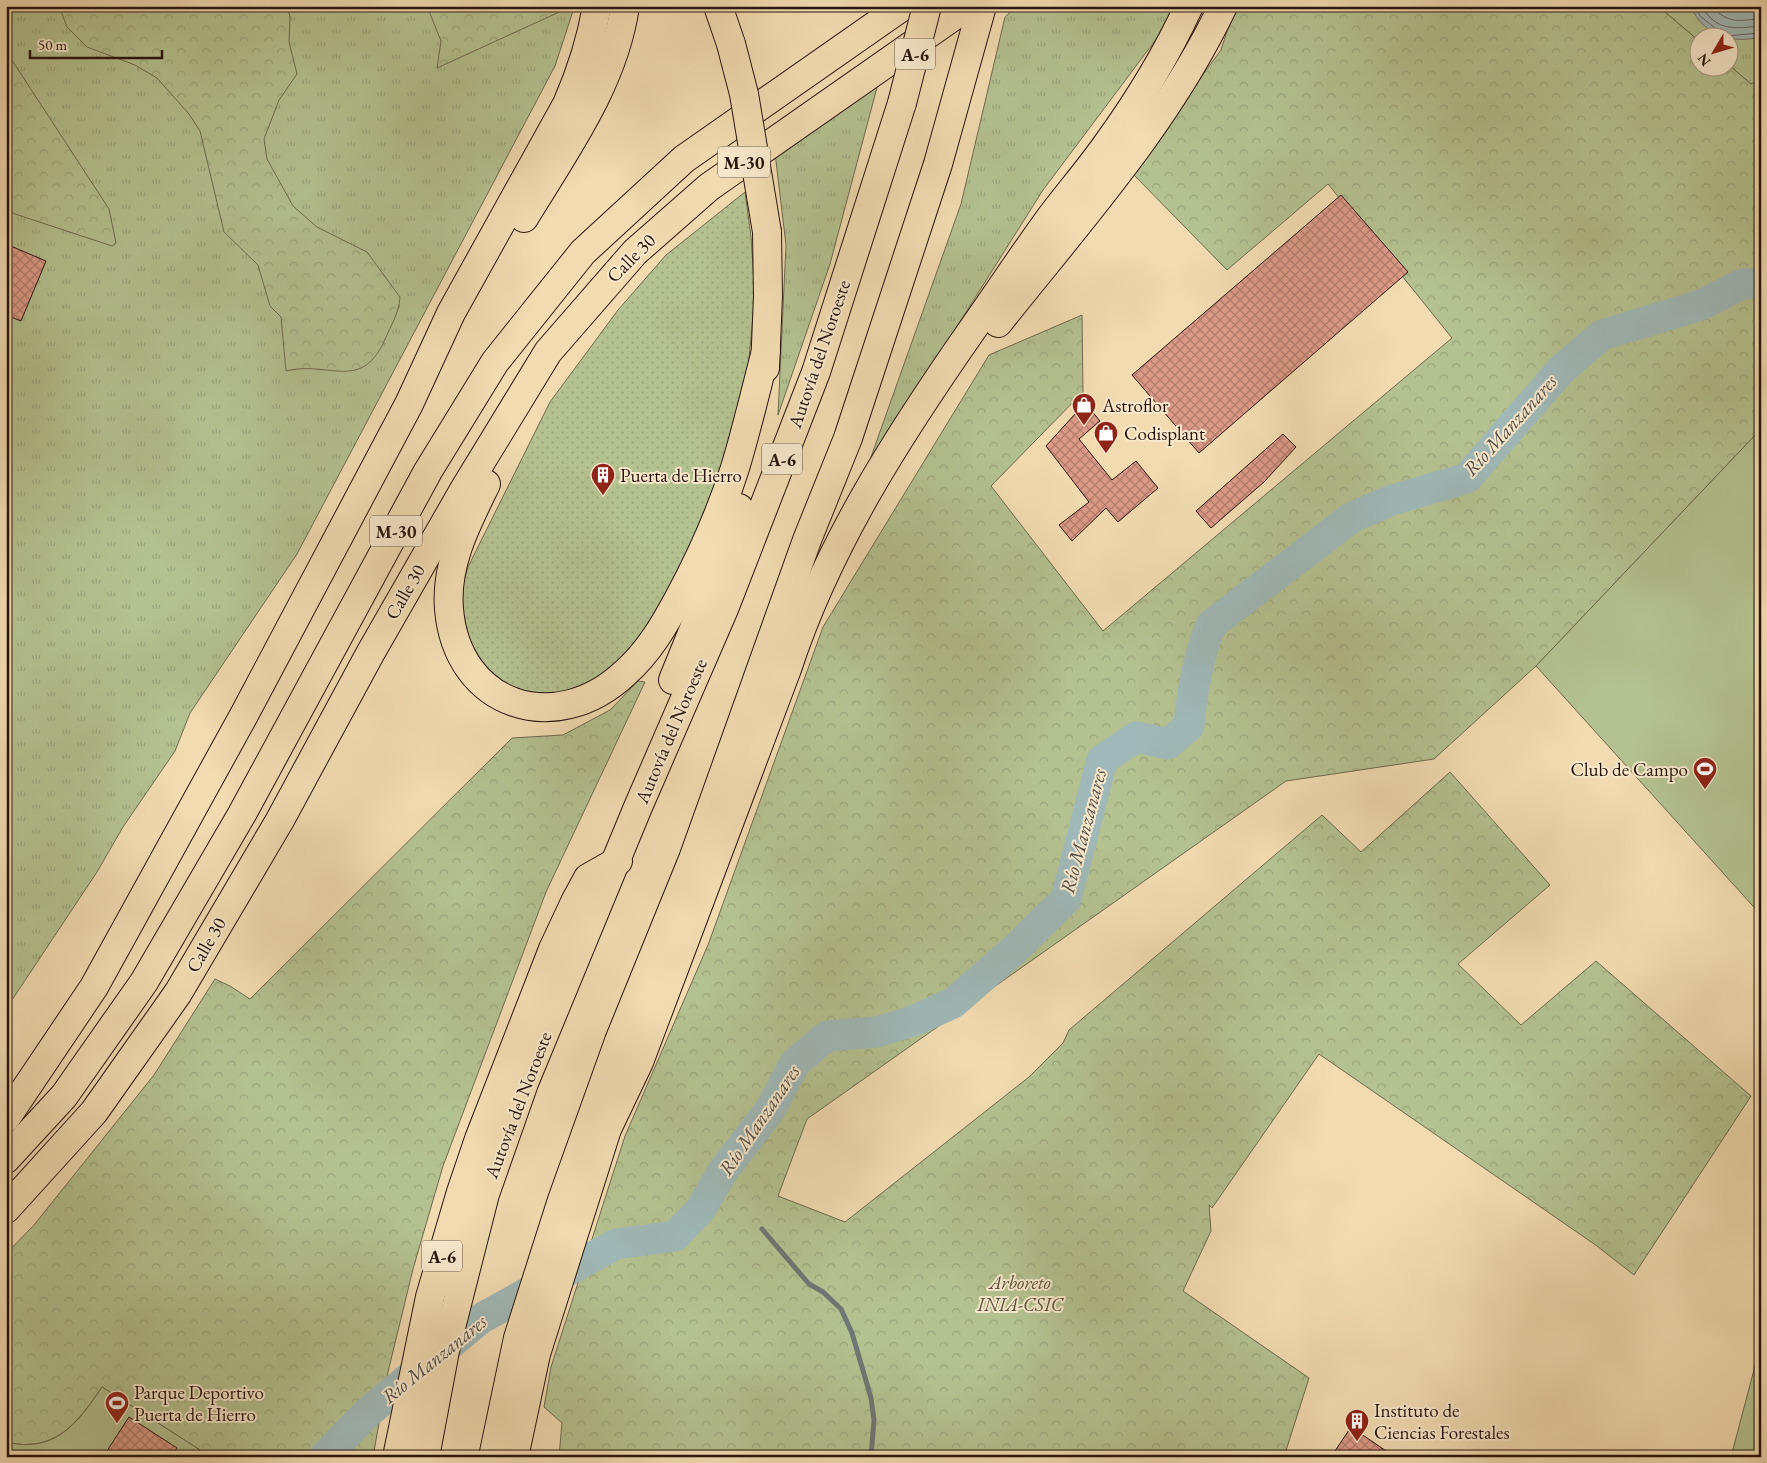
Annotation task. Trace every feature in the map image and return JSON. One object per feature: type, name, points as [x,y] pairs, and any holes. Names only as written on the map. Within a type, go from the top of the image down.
[{"type":"highway","points":[[6,1118],[94,987],[244,715],[409,404],[451,313],[567,104],[582,68],[597,6]]},
{"type":"highway","points":[[638,807],[664,702],[721,562],[749,477],[764,406],[768,296],[767,232],[744,94],[731,44],[718,6]]},
{"type":"highway","name":"Calle 30","points":[[6,1159],[64,1096],[144,982],[242,814],[428,471],[495,362],[583,252],[684,159],[903,6]]},
{"type":"highway","name":"Autovía del Noroeste","points":[[425,1454],[445,1351],[514,1078],[618,861],[638,807],[724,609],[816,372],[902,103],[928,6]]},
{"type":"highway","name":"Calle 30","points":[[6,1209],[94,1112],[178,993],[280,820],[371,652],[445,522],[548,352],[635,252],[710,187],[968,6]]},
{"type":"highway","name":"A-6","points":[[493,1457],[518,1338],[643,1015],[665,929],[693,859],[827,487],[848,438],[909,258],[966,70],[982,6]]},
{"type":"highway","points":[[1050,218],[1142,65],[1172,6]]},
{"type":"highway","points":[[600,1122],[639,1062],[787,669],[799,632],[814,598],[892,446],[1050,218],[1106,147],[1154,74],[1189,6]]},
{"type":"highway","points":[[787,669],[853,535],[904,452],[969,359],[1125,163],[1157,119],[1208,36],[1223,6]]},
{"type":"highway","points":[[409,404],[591,108],[609,65],[624,12]]},
{"type":"highway","points":[[548,352],[457,546],[449,583],[451,630],[471,669],[499,696],[517,705],[535,708],[573,705],[608,688],[642,656],[656,637],[699,560],[721,506],[735,467],[766,350]]},
{"type":"highway","name":"A-6","points":[[398,1451],[430,1297],[461,1192],[514,1078]]},
{"type":"highway","name":"A-6","points":[[514,1457],[536,1354],[600,1122]]},
{"type":"green space","points":[[6,6],[574,6],[574,8],[555,66],[297,554],[190,713],[175,751],[123,827],[97,872],[6,1009]]},
{"type":"green space","points":[[59,6],[287,6],[290,17],[289,42],[297,74],[279,100],[264,139],[267,159],[293,206],[317,227],[367,252],[400,297],[397,313],[386,337],[377,354],[366,365],[355,370],[344,371],[302,369],[286,371],[281,317],[270,306],[258,265],[224,232],[200,131],[189,114],[157,78],[135,65],[87,47],[67,27]]},
{"type":"green space","points":[[427,6],[568,6],[568,8],[437,68],[441,41]]},
{"type":"green space","points":[[1017,6],[1173,6],[1166,26],[1043,190],[866,471],[961,204],[1005,17]]},
{"type":"green space","name":"Arboreto INIA-CSIC","points":[[1235,6],[1658,6],[1690,33],[1690,78],[1740,78],[1740,75],[1751,84],[1761,80],[1761,429],[1536,666],[1434,759],[1286,781],[807,1119],[778,1196],[845,1222],[1029,1077],[1063,1043],[1069,1030],[1322,815],[1361,852],[1450,772],[1550,885],[1458,964],[1521,1025],[1596,961],[1751,1096],[1634,1275],[1597,1246],[1319,1054],[1212,1208],[1209,1205],[1211,1231],[1183,1291],[1309,1378],[1284,1457],[559,1457],[562,1423],[544,1407],[551,1367],[625,1136],[708,945],[823,627],[989,355],[1082,315],[1083,392],[991,486],[1103,631],[1452,338],[1328,184],[1227,270],[1131,172],[1221,50]]},
{"type":"green space","points":[[1658,6],[1761,6],[1761,80],[1751,84],[1740,75],[1740,28],[1690,28],[1690,33]]},
{"type":"green space","points":[[6,51],[109,209],[116,243],[112,246],[6,211]]},
{"type":"green space","points":[[879,80],[830,264],[778,415],[786,245],[775,153]]},
{"type":"green space","points":[[745,192],[751,237],[755,296],[748,368],[715,495],[673,586],[630,650],[612,669],[574,692],[525,696],[498,681],[484,665],[469,639],[461,612],[461,591],[468,567],[550,402],[618,310],[666,255]]},
{"type":"green space","name":"Club de Campo","points":[[1761,429],[1761,915],[1536,666]]},
{"type":"green space","points":[[638,681],[645,682],[546,892],[443,1166],[413,1269],[388,1372],[373,1457],[196,1457],[200,1450],[102,1387],[74,1423],[52,1439],[23,1445],[6,1442],[6,1254],[34,1225],[154,1075],[215,979],[250,999],[512,738],[563,735],[610,710]]},
{"type":"green space","points":[[1761,1343],[1761,1457],[1731,1457]]},
{"type":"green space","name":"Parque Deportivo Puerta de Hierro","points":[[102,1387],[200,1450],[196,1457],[6,1457],[6,1442],[23,1445],[38,1444],[63,1433],[84,1412]]},
{"type":"water","points":[[1690,6],[1761,6],[1761,37],[1740,39],[1740,28],[1708,28],[1696,16]]},
{"type":"building","points":[[1341,195],[1408,272],[1199,453],[1132,375]]},
{"type":"building","points":[[6,244],[46,261],[21,321],[6,315]]},
{"type":"building","points":[[1085,403],[1100,421],[1079,439],[1112,480],[1136,461],[1158,488],[1118,522],[1106,508],[1072,541],[1059,525],[1089,502],[1046,446]]},
{"type":"building","points":[[1283,434],[1296,447],[1264,482],[1211,528],[1196,511]]},
{"type":"building","points":[[129,1417],[177,1448],[171,1457],[103,1457]]},
{"type":"building","name":"Instituto de Ciencias Forestales","points":[[1351,1427],[1395,1457],[1331,1457]]},
{"type":"waterway","name":"Río Manzanares","points":[[324,1457],[366,1414],[480,1319],[616,1244],[675,1236],[700,1210],[723,1171],[770,1110],[795,1063],[827,1036],[877,1032],[913,1021],[953,1003],[1014,950],[1066,899],[1102,760],[1136,737],[1168,744],[1189,726],[1196,674],[1202,649],[1211,625],[1351,518],[1389,501],[1467,478],[1561,370],[1602,335],[1701,305],[1742,284],[1761,283]]},
{"type":"waterway","points":[[721,1176],[727,1189]]},
{"type":"waterway","points":[[762,1229],[809,1284],[823,1292],[841,1309],[852,1333],[871,1398],[874,1420],[871,1457]]},
{"type":"place","name":"Astroflor","points":[[1084,426]]},
{"type":"place","name":"Codisplant","points":[[1106,454]]},
{"type":"place","name":"Puerta de Hierro","points":[[603,496]]},
{"type":"place","name":"Club de Campo","points":[[1705,790]]},
{"type":"place","name":"Parque Deportivo Puerta de Hierro","points":[[117,1424]]},
{"type":"place","name":"Instituto de Ciencias Forestales","points":[[1357,1442]]}]
